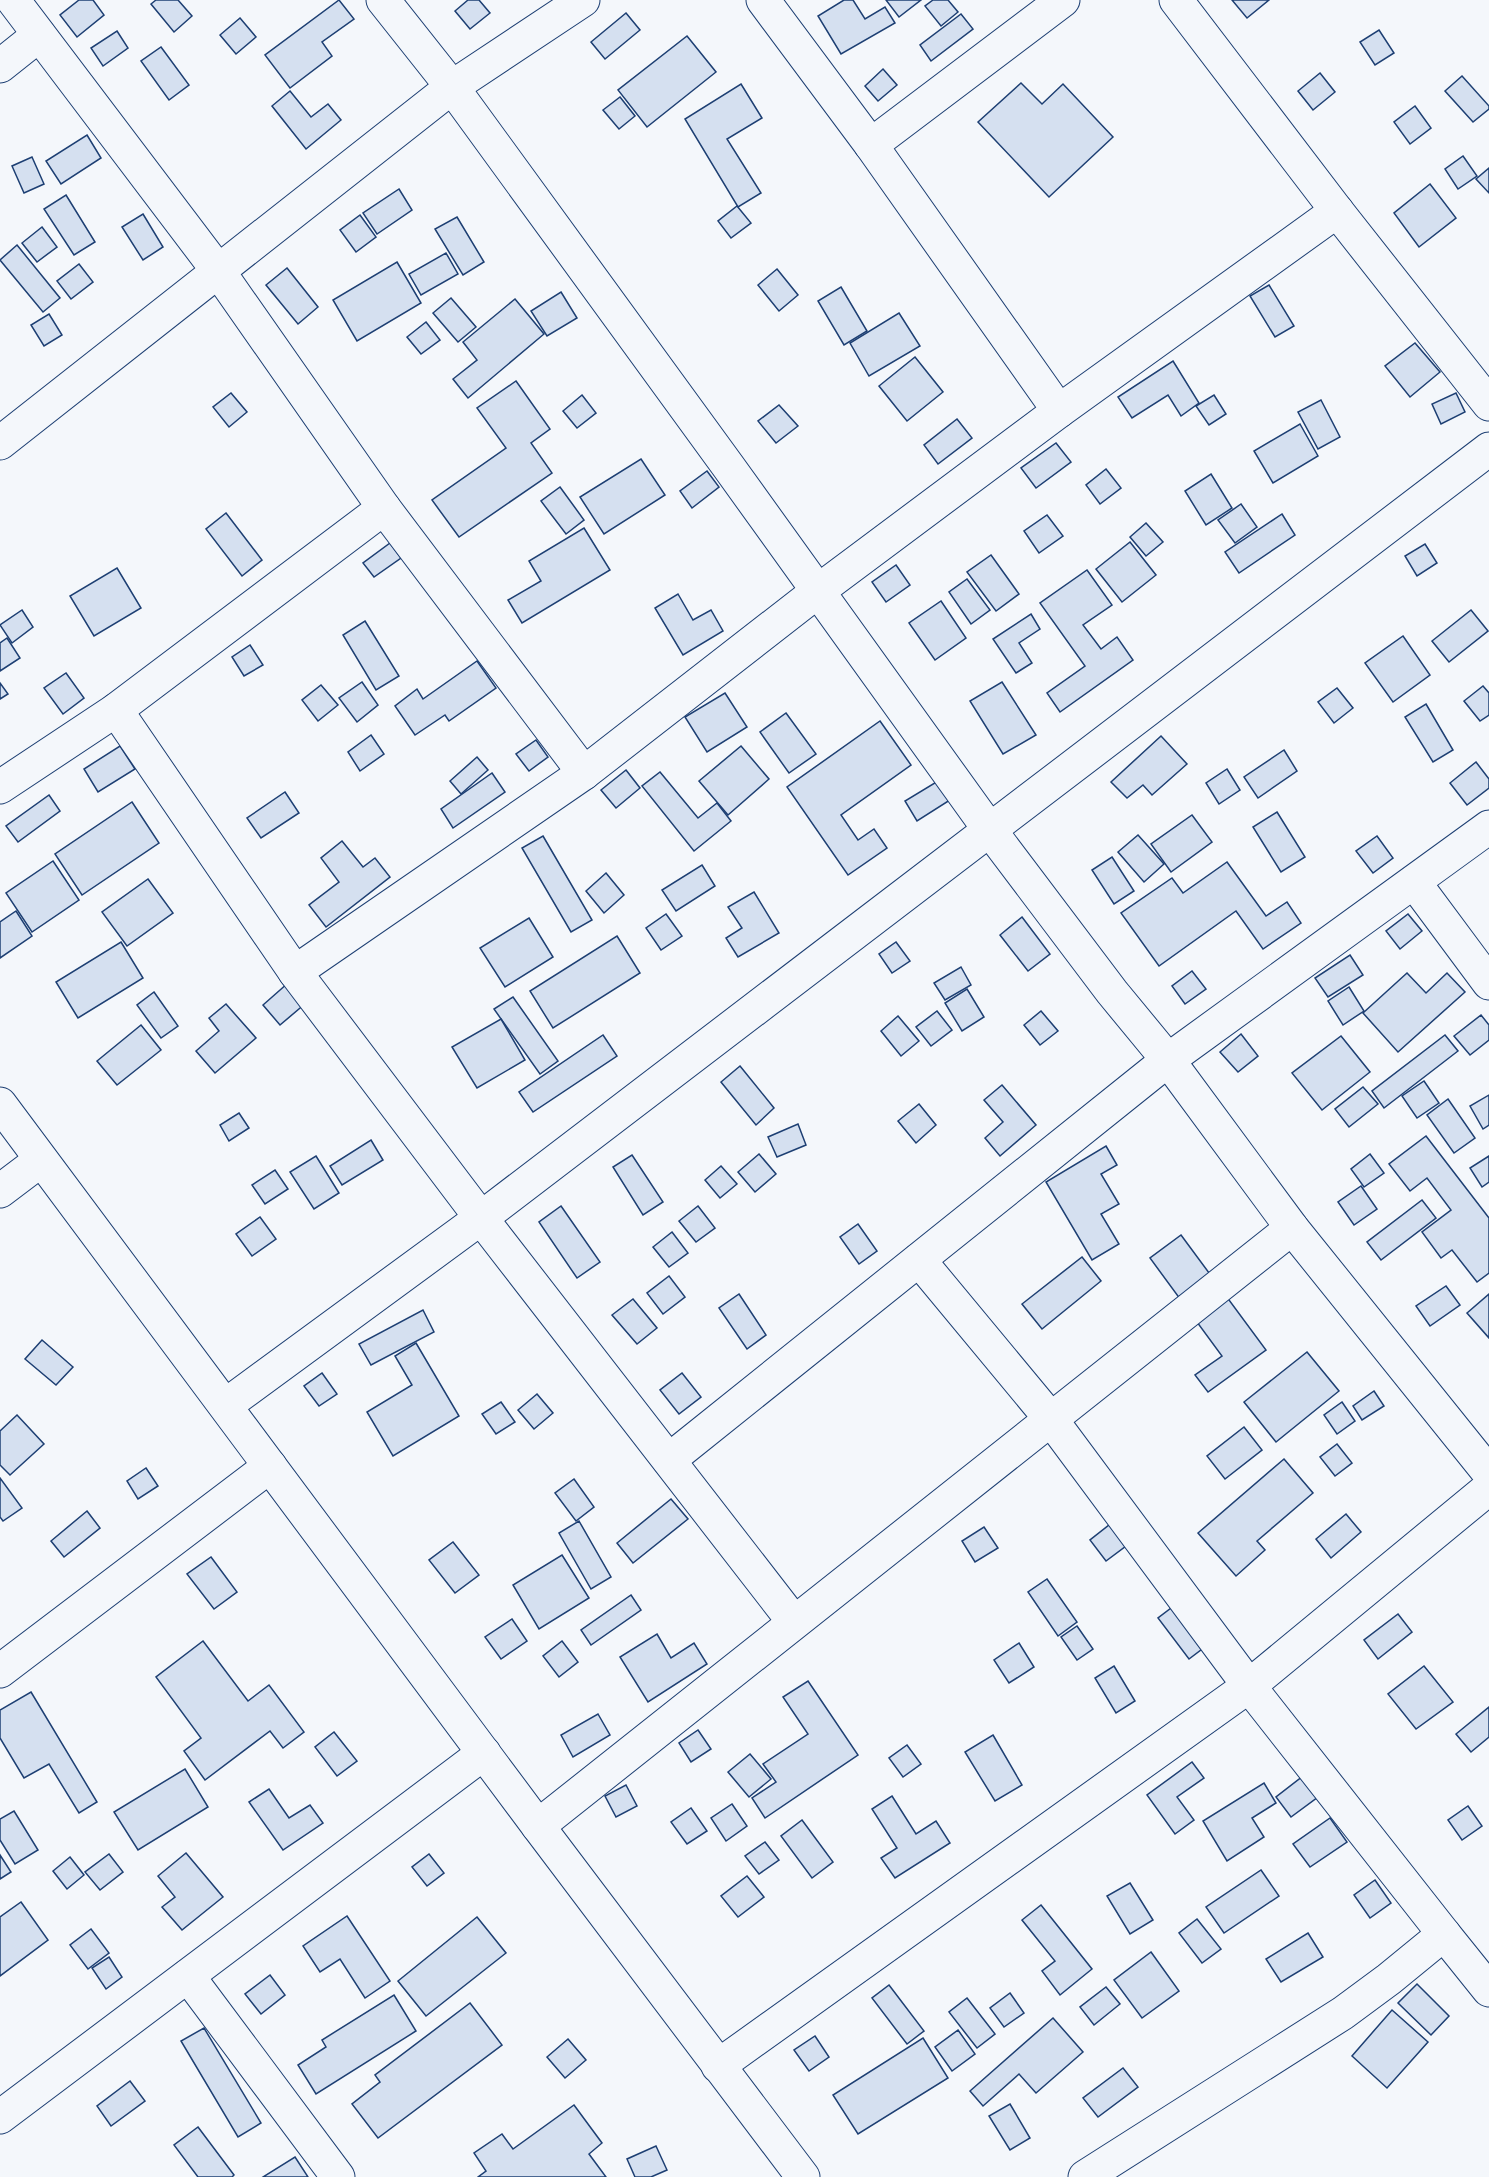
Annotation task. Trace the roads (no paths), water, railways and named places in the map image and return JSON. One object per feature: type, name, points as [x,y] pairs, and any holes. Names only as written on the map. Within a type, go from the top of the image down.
[{"type":"street","points":[[13,0],[219,272],[384,508],[584,773]]},
{"type":"street","points":[[383,0],[452,87],[989,829],[1112,992],[1167,1060],[1292,1228],[1489,1473]]},
{"type":"street","points":[[0,443],[452,87],[582,0]]},
{"type":"street","points":[[764,0],[871,145],[1059,411]]},
{"type":"street","points":[[871,145],[1063,0]]},
{"type":"street","points":[[1176,0],[1337,211],[1489,404]]},
{"type":"street","points":[[0,66],[39,35]]},
{"type":"street","points":[[295,972],[584,773],[818,591],[1059,411],[1337,211]]},
{"type":"street","points":[[226,1405],[481,1218],[1489,449]]},
{"type":"street","points":[[0,787],[116,710],[384,508]]},
{"type":"street","points":[[116,710],[295,972],[481,1218],[794,1622]]},
{"type":"street","points":[[669,1460],[1167,1060],[1489,827]]},
{"type":"street","points":[[1414,882],[1489,983]]},
{"type":"street","points":[[0,1104],[537,1826],[803,2177]]},
{"type":"street","points":[[0,1191],[41,1160]]},
{"type":"street","points":[[537,1826],[1292,1228]]},
{"type":"street","points":[[919,1260],[1050,1418],[1249,1686],[1489,1990]]},
{"type":"street","points":[[0,1671],[270,1466]]},
{"type":"street","points":[[718,2066],[1249,1686],[1489,1488]]},
{"type":"street","points":[[0,2117],[484,1753]]},
{"type":"street","points":[[1085,2177],[1343,2013],[1444,1934]]},
{"type":"street","points":[[188,1976],[338,2177]]}]
